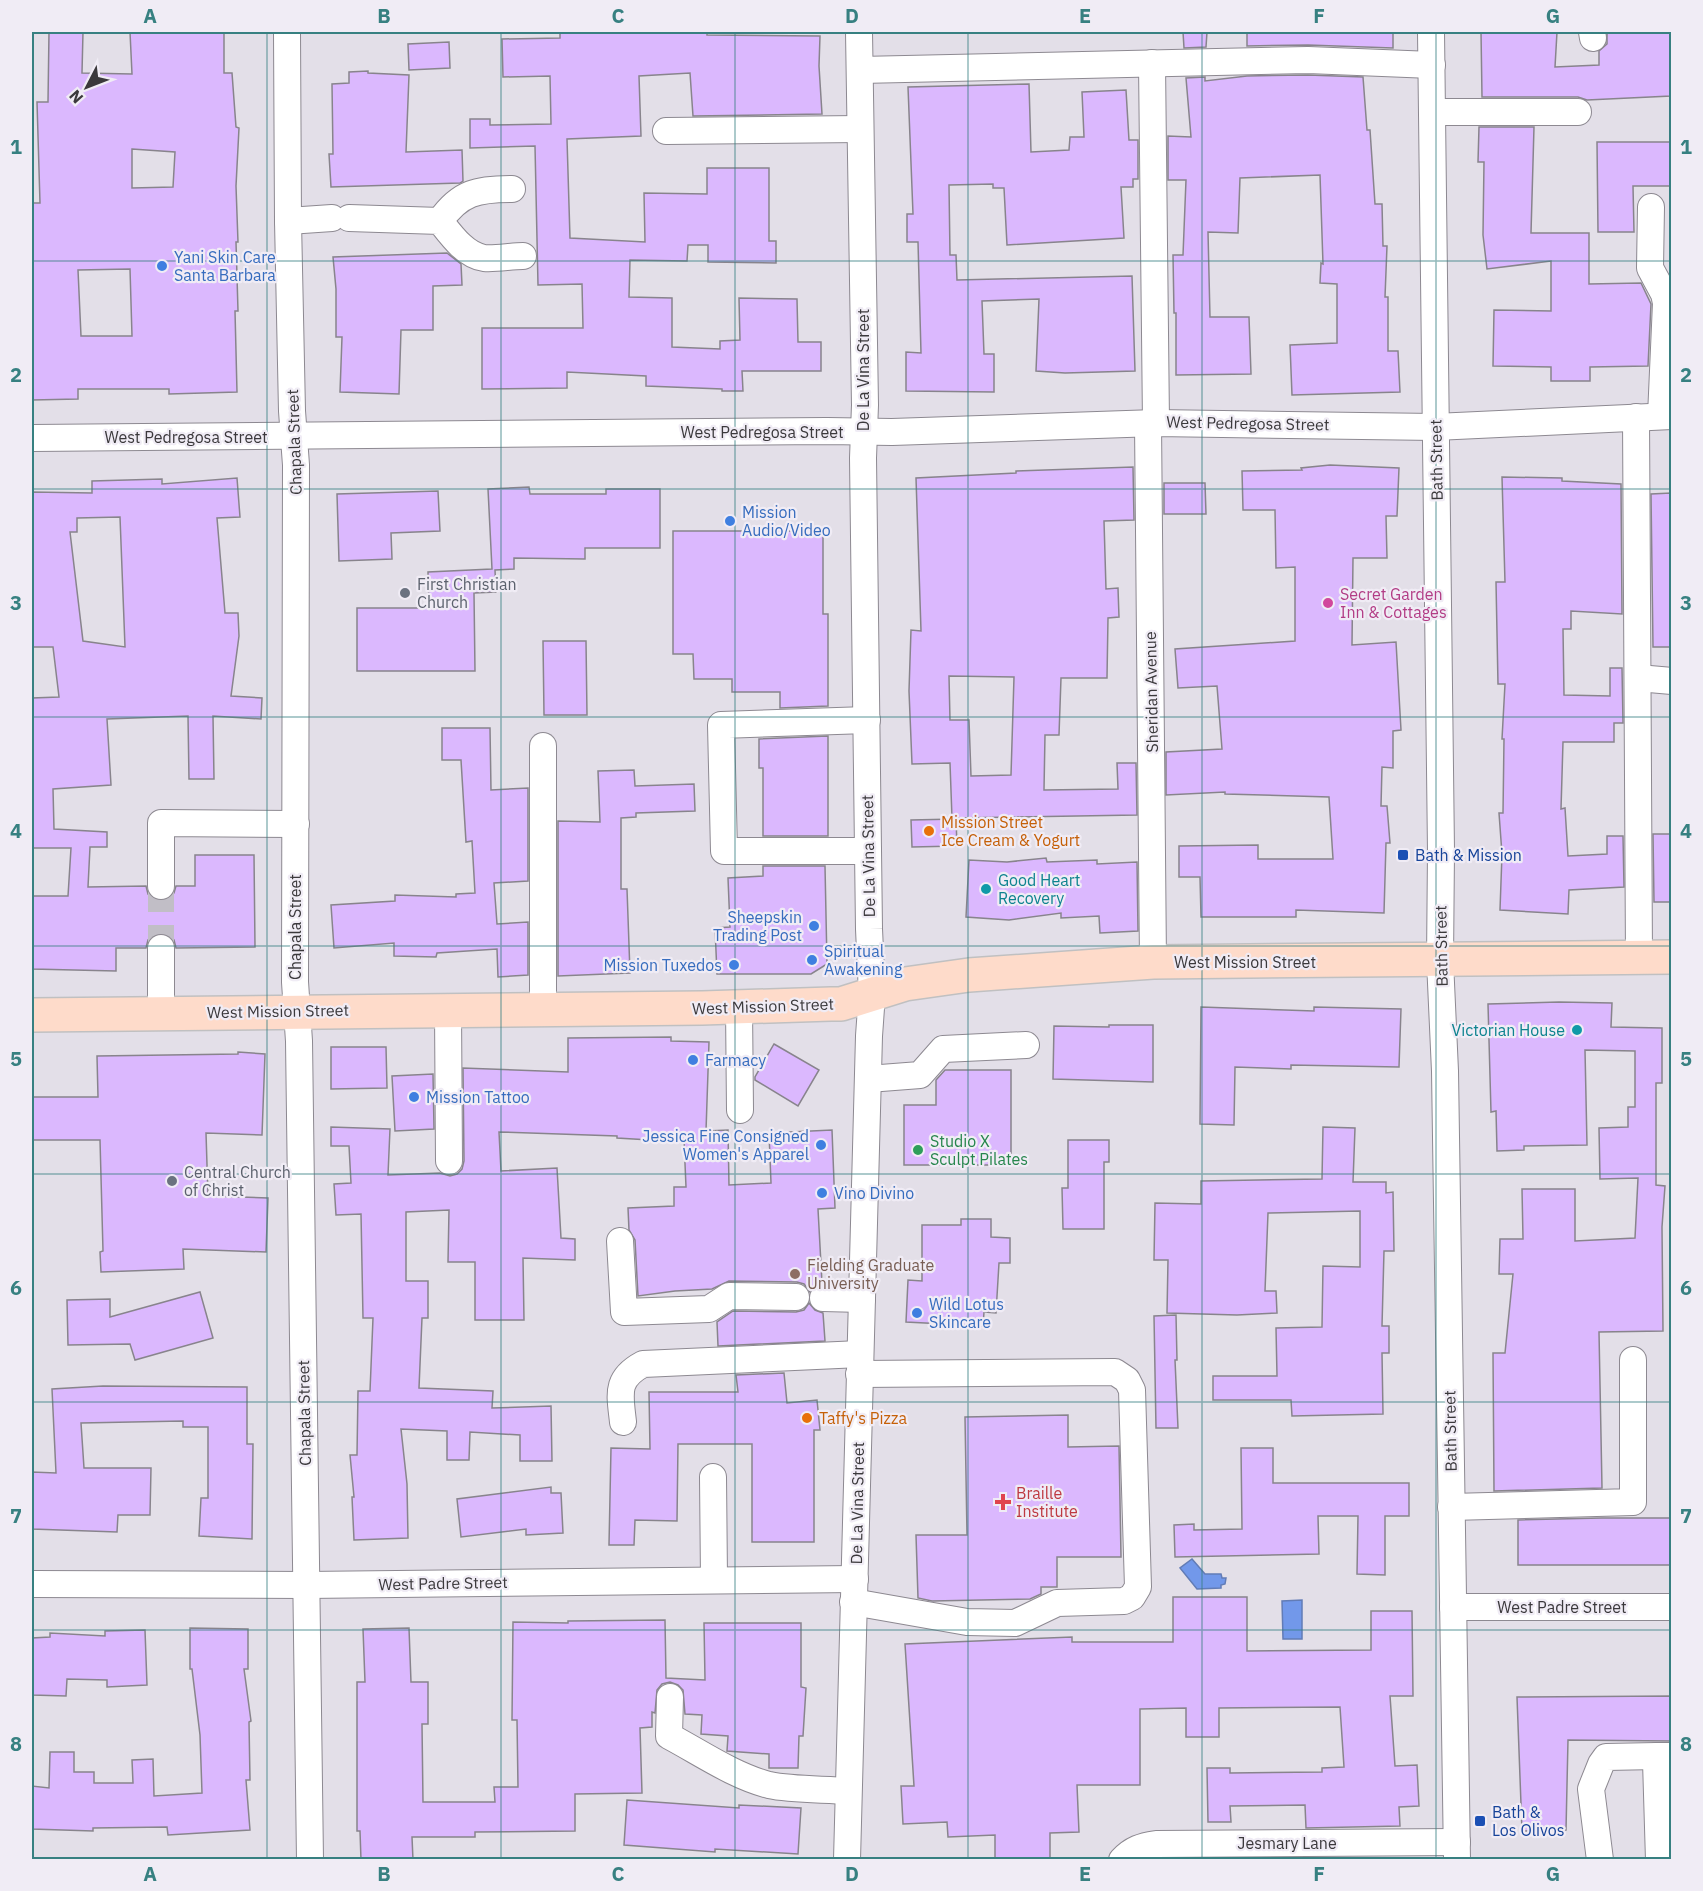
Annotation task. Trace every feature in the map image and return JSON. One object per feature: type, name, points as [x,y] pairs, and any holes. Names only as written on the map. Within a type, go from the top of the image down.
[{"type":"main road","name":"West Mission Street","points":[[32,1015],[543,1010],[841,1004],[905,984],[969,975],[1153,962],[1671,957]]},
{"type":"street","name":"Chapala Street","points":[[287,32],[288,221],[292,411],[295,437],[296,1012],[299,1041],[310,1860]]},
{"type":"street","name":"De La Vina Street","points":[[847,1860],[872,994],[868,851],[863,432],[865,405],[859,32]]},
{"type":"street","name":"Bath Street","points":[[1431,32],[1440,961],[1445,1071],[1457,1851]]},
{"type":"street","points":[[860,70],[1308,60],[1432,65]]},
{"type":"street","name":"Sheridan Avenue","points":[[1152,63],[1153,962]]},
{"type":"street","points":[[1432,112],[1578,112]]},
{"type":"street","points":[[666,131],[860,129]]},
{"type":"street","points":[[440,221],[454,203],[474,192],[486,189],[512,189]]},
{"type":"street","points":[[1639,957],[1638,678],[1666,303],[1664,294],[1650,268],[1651,207]]},
{"type":"street","points":[[288,221],[340,218],[440,221],[456,241],[483,258],[523,256]]},
{"type":"street","name":"West Pedregosa Street","points":[[32,438],[892,432],[1152,423],[1436,427],[1656,416]]},
{"type":"street","points":[[1638,678],[1671,681]]},
{"type":"street","points":[[867,720],[721,725],[724,851],[868,851]]},
{"type":"street","points":[[543,746],[543,1010]]},
{"type":"street","points":[[161,886],[161,823],[296,824]]},
{"type":"street","points":[[161,948],[161,1013]]},
{"type":"street","points":[[739,1007],[740,1110]]},
{"type":"street","points":[[448,1010],[449,1161]]},
{"type":"street","points":[[868,1079],[920,1075],[943,1049],[1026,1045]]},
{"type":"street","points":[[620,1241],[624,1312],[709,1309],[729,1296],[796,1297]]},
{"type":"street","points":[[822,1298],[862,1299]]},
{"type":"street","points":[[1451,1507],[1633,1502],[1633,1360]]},
{"type":"street","points":[[622,1422],[621,1385],[630,1370],[643,1364],[860,1364]]},
{"type":"street","name":"West Padre Street","points":[[32,1584],[306,1585],[714,1579],[854,1591],[967,1622],[1015,1623],[1057,1603],[1124,1601],[1132,1597],[1138,1587],[1132,1390],[1127,1380],[1116,1372],[860,1364]]},
{"type":"street","points":[[713,1477],[714,1579]]},
{"type":"street","name":"West Padre Street","points":[[1454,1607],[1671,1607]]},
{"type":"street","points":[[670,1697],[669,1736],[706,1756],[742,1775],[770,1785],[848,1791]]},
{"type":"street","points":[[1600,1860],[1591,1790],[1601,1764],[1606,1757],[1664,1756],[1659,1860]]},
{"type":"street","name":"Jesmary Lane","points":[[1122,1860],[1129,1852],[1141,1846],[1156,1844],[1457,1851]]},
{"type":"water","points":[[1192,1559],[1205,1574],[1221,1574],[1222,1578],[1226,1578],[1225,1584],[1221,1585],[1221,1588],[1197,1589],[1180,1568]]},
{"type":"water","points":[[1302,1600],[1302,1639],[1283,1639],[1282,1601]]},
{"type":"building","points":[[49,32],[83,32],[82,73],[132,74],[130,32],[224,32],[224,73],[232,73],[236,127],[239,128],[236,186],[238,311],[235,311],[237,392],[169,394],[169,389],[78,389],[78,399],[32,400],[32,203],[40,203],[37,102],[48,102]],"holes":[[[132,149],[175,152],[173,187],[132,188]],[[130,269],[132,336],[81,336],[78,270]]]},
{"type":"building","points":[[560,32],[707,32],[707,35],[820,36],[822,114],[693,116],[690,73],[639,76],[641,136],[567,139],[570,238],[645,242],[644,193],[707,194],[707,168],[769,168],[769,241],[776,241],[776,263],[708,262],[708,245],[688,245],[687,261],[630,260],[629,297],[672,298],[672,347],[720,349],[720,341],[740,340],[739,298],[797,299],[798,342],[821,342],[821,371],[742,371],[743,391],[646,386],[646,376],[567,372],[567,388],[482,389],[482,328],[583,328],[582,284],[538,285],[535,146],[470,148],[470,119],[490,119],[490,125],[551,124],[550,76],[503,77],[502,39],[560,38]]},
{"type":"building","points":[[1183,32],[1207,32],[1206,47],[1184,48]]},
{"type":"building","points":[[1247,32],[1393,32],[1393,48],[1308,45],[1247,46]]},
{"type":"building","points":[[1481,32],[1557,32],[1555,67],[1599,65],[1599,51],[1607,44],[1607,32],[1671,32],[1671,96],[1587,100],[1578,97],[1482,97]]},
{"type":"building","points":[[449,42],[450,68],[409,70],[408,44]]},
{"type":"building","points":[[368,71],[368,73],[409,75],[406,152],[462,150],[463,181],[460,183],[331,187],[329,154],[333,154],[332,84],[349,83],[349,72]]},
{"type":"building","points":[[1247,76],[1363,77],[1367,130],[1370,130],[1375,204],[1382,204],[1383,246],[1387,246],[1385,297],[1388,297],[1388,351],[1398,351],[1400,392],[1292,395],[1290,345],[1337,343],[1337,284],[1320,283],[1321,263],[1323,264],[1320,175],[1240,178],[1238,233],[1208,232],[1210,317],[1249,317],[1251,374],[1176,375],[1173,255],[1183,255],[1186,180],[1168,180],[1168,136],[1191,137],[1186,78],[1205,77],[1205,81]]},
{"type":"building","points":[[1029,84],[1031,152],[1069,150],[1070,137],[1084,137],[1082,92],[1126,90],[1129,140],[1138,140],[1138,179],[1133,179],[1133,187],[1121,187],[1124,238],[1007,245],[1004,188],[993,188],[993,184],[949,185],[950,255],[956,255],[957,280],[1132,276],[1135,371],[1065,373],[1036,371],[1039,299],[982,301],[984,354],[994,354],[994,392],[906,391],[906,352],[921,353],[918,242],[907,242],[907,214],[913,214],[908,87]]},
{"type":"building","points":[[1479,127],[1534,127],[1531,233],[1589,233],[1589,284],[1641,283],[1651,304],[1648,366],[1590,367],[1590,381],[1551,381],[1551,367],[1493,366],[1494,310],[1551,311],[1551,261],[1487,269],[1483,235],[1484,162],[1478,162]]},
{"type":"building","points":[[1597,142],[1671,142],[1671,186],[1633,186],[1634,232],[1598,232]]},
{"type":"building","points":[[447,253],[461,264],[462,285],[433,286],[433,330],[401,330],[399,394],[340,392],[342,337],[336,337],[333,257]]},
{"type":"building","points":[[1330,465],[1399,468],[1397,516],[1386,516],[1387,558],[1353,558],[1352,645],[1396,642],[1401,730],[1393,731],[1393,768],[1382,767],[1381,806],[1387,806],[1390,843],[1386,843],[1384,913],[1296,910],[1296,917],[1201,917],[1200,877],[1179,877],[1179,846],[1258,845],[1258,859],[1333,859],[1329,797],[1225,794],[1225,792],[1166,795],[1166,752],[1222,749],[1217,686],[1178,688],[1175,649],[1295,641],[1295,567],[1276,568],[1275,510],[1243,510],[1242,471],[1302,470],[1301,468]]},
{"type":"building","points":[[1133,467],[1134,520],[1104,521],[1106,589],[1118,588],[1119,617],[1108,618],[1107,678],[1061,678],[1059,735],[1045,735],[1044,790],[1118,789],[1117,763],[1136,763],[1137,815],[952,818],[950,763],[912,764],[909,691],[911,630],[921,631],[916,478],[1016,473],[1016,471]],"holes":[[[949,676],[1014,677],[1011,775],[971,776],[969,720],[950,720]]]},
{"type":"building","points":[[1502,477],[1562,478],[1562,481],[1621,484],[1622,614],[1571,611],[1571,629],[1563,629],[1564,695],[1610,696],[1610,668],[1622,668],[1623,723],[1614,723],[1614,742],[1563,742],[1561,809],[1565,808],[1568,856],[1607,854],[1607,836],[1623,836],[1624,887],[1569,890],[1568,914],[1500,910],[1502,854],[1499,813],[1503,813],[1504,739],[1502,739],[1505,684],[1498,684],[1496,582],[1505,582]]},
{"type":"building","points":[[237,478],[240,517],[217,518],[225,613],[238,613],[239,636],[231,696],[262,698],[261,719],[213,716],[214,779],[189,779],[188,716],[107,719],[111,785],[53,789],[54,829],[107,832],[107,847],[90,847],[88,887],[146,886],[148,894],[160,901],[169,899],[176,886],[195,886],[195,855],[254,855],[255,947],[176,948],[174,940],[169,935],[160,933],[148,940],[146,948],[116,948],[116,971],[32,969],[32,896],[68,896],[71,848],[32,848],[32,698],[59,697],[53,647],[32,647],[32,492],[92,493],[92,481],[162,479],[162,484]],"holes":[[[120,517],[125,647],[83,641],[70,532],[77,532],[77,518]]]},
{"type":"building","points":[[1164,483],[1205,483],[1206,514],[1164,514]]},
{"type":"building","points":[[529,487],[530,494],[606,494],[606,489],[660,489],[660,548],[585,548],[585,559],[514,558],[514,569],[495,570],[496,592],[474,593],[475,671],[357,671],[357,608],[429,608],[428,572],[492,569],[488,489]]},
{"type":"building","points":[[438,491],[440,531],[391,533],[392,559],[339,561],[337,494]]},
{"type":"building","points":[[1671,493],[1671,647],[1653,647],[1651,494]]},
{"type":"building","points":[[673,531],[823,531],[823,614],[828,614],[828,706],[780,708],[780,692],[732,692],[732,679],[694,679],[693,654],[673,654]]},
{"type":"building","points":[[543,641],[586,641],[587,715],[544,715]]},
{"type":"building","points":[[442,728],[490,728],[491,790],[528,788],[528,881],[494,883],[497,924],[528,922],[528,975],[498,977],[497,949],[437,953],[436,957],[394,956],[394,943],[334,948],[331,905],[395,901],[395,895],[456,897],[456,894],[475,893],[472,841],[466,842],[461,760],[442,760]]},
{"type":"building","points":[[828,736],[828,836],[763,836],[763,768],[759,768],[759,739]]},
{"type":"building","points":[[634,770],[635,786],[694,784],[695,811],[636,813],[636,817],[621,818],[621,889],[627,889],[630,973],[558,976],[558,821],[600,822],[598,771]]},
{"type":"building","points":[[956,819],[957,846],[912,847],[911,820]]},
{"type":"building","points":[[1653,834],[1671,834],[1671,902],[1654,902]]},
{"type":"building","points":[[1046,858],[1047,862],[1097,860],[1097,864],[1137,862],[1138,931],[1100,933],[1099,916],[1061,918],[1061,913],[1009,920],[966,917],[969,860],[1007,862]]},
{"type":"building","points":[[763,866],[825,866],[827,964],[811,974],[717,974],[715,928],[730,927],[728,878],[763,876]]},
{"type":"building","points":[[1612,1003],[1611,1027],[1662,1028],[1662,1083],[1656,1083],[1656,1185],[1665,1186],[1662,1227],[1663,1331],[1599,1332],[1602,1488],[1494,1491],[1493,1353],[1505,1353],[1513,1274],[1499,1274],[1500,1239],[1523,1239],[1522,1189],[1575,1189],[1575,1241],[1635,1238],[1638,1178],[1600,1179],[1599,1128],[1628,1127],[1628,1107],[1635,1107],[1635,1051],[1585,1050],[1587,1145],[1524,1146],[1524,1150],[1497,1151],[1496,1111],[1491,1112],[1488,1004]]},
{"type":"building","points":[[1201,1007],[1314,1011],[1314,1007],[1401,1009],[1399,1067],[1291,1065],[1291,1069],[1235,1067],[1234,1125],[1200,1124]]},
{"type":"building","points":[[1109,1025],[1153,1025],[1153,1082],[1053,1079],[1054,1026],[1109,1027]]},
{"type":"building","points":[[671,1037],[671,1041],[709,1042],[706,1131],[728,1130],[729,1185],[771,1183],[769,1133],[832,1130],[835,1208],[818,1209],[822,1283],[815,1285],[810,1292],[804,1284],[797,1282],[729,1281],[712,1289],[638,1296],[635,1240],[629,1230],[628,1208],[674,1206],[674,1187],[686,1187],[684,1140],[499,1132],[501,1171],[557,1168],[561,1238],[575,1239],[575,1260],[523,1258],[524,1320],[475,1320],[475,1262],[448,1262],[449,1210],[406,1212],[406,1281],[428,1281],[428,1318],[422,1318],[419,1388],[493,1391],[492,1408],[551,1406],[552,1461],[520,1461],[520,1435],[470,1432],[469,1460],[447,1460],[447,1431],[401,1429],[407,1484],[408,1538],[354,1540],[352,1497],[354,1497],[350,1455],[357,1455],[358,1391],[370,1391],[373,1318],[363,1318],[361,1214],[336,1215],[334,1184],[351,1183],[349,1146],[331,1146],[331,1127],[390,1129],[388,1175],[440,1173],[450,1176],[462,1169],[464,1161],[463,1068],[568,1072],[568,1038]]},
{"type":"building","points":[[774,1044],[819,1070],[798,1106],[755,1080]]},
{"type":"building","points":[[331,1047],[386,1047],[387,1088],[331,1089]]},
{"type":"building","points":[[238,1052],[265,1054],[262,1135],[206,1133],[208,1196],[268,1198],[266,1252],[183,1249],[184,1269],[101,1272],[100,1252],[103,1251],[100,1140],[32,1140],[32,1097],[98,1097],[97,1056],[238,1054]]},
{"type":"building","points":[[945,1070],[1011,1070],[1011,1165],[904,1165],[904,1105],[936,1105],[936,1080]]},
{"type":"building","points":[[433,1074],[434,1129],[395,1131],[392,1076]]},
{"type":"building","points":[[1323,1127],[1355,1128],[1353,1182],[1386,1182],[1386,1193],[1393,1192],[1394,1251],[1384,1251],[1382,1326],[1389,1326],[1389,1353],[1382,1353],[1383,1414],[1292,1416],[1291,1400],[1213,1400],[1213,1376],[1277,1376],[1276,1328],[1322,1327],[1323,1266],[1360,1267],[1360,1211],[1268,1213],[1265,1291],[1276,1291],[1277,1313],[1237,1315],[1167,1313],[1168,1260],[1154,1260],[1155,1203],[1201,1204],[1201,1181],[1322,1179]]},
{"type":"building","points":[[1068,1140],[1109,1140],[1109,1162],[1104,1162],[1104,1229],[1063,1229],[1062,1188],[1068,1188]]},
{"type":"building","points":[[961,1219],[991,1219],[991,1237],[1010,1238],[1010,1263],[999,1263],[996,1313],[984,1312],[983,1326],[906,1322],[908,1280],[922,1281],[922,1225],[961,1225]]},
{"type":"building","points":[[200,1292],[213,1338],[135,1360],[130,1344],[68,1345],[67,1300],[110,1299],[110,1317]]},
{"type":"building","points":[[809,1303],[815,1310],[823,1313],[825,1341],[718,1346],[717,1322],[733,1311],[796,1312],[804,1310]]},
{"type":"building","points":[[1176,1315],[1178,1428],[1156,1428],[1154,1316]]},
{"type":"building","points":[[784,1373],[787,1403],[817,1400],[820,1430],[814,1430],[814,1542],[752,1542],[752,1444],[678,1444],[677,1521],[635,1520],[634,1545],[609,1545],[611,1448],[650,1449],[649,1392],[738,1392],[736,1375]]},
{"type":"building","points":[[103,1386],[247,1387],[247,1444],[253,1444],[252,1539],[199,1536],[201,1498],[208,1498],[208,1427],[183,1427],[183,1421],[81,1423],[84,1468],[151,1468],[150,1515],[118,1515],[117,1532],[32,1529],[32,1472],[56,1473],[52,1389]]},
{"type":"building","points":[[1068,1415],[1068,1447],[1119,1446],[1121,1557],[1057,1557],[1057,1587],[1041,1587],[1041,1594],[1030,1599],[932,1601],[918,1598],[916,1535],[967,1535],[965,1417]]},
{"type":"building","points":[[1241,1448],[1273,1448],[1273,1483],[1409,1483],[1409,1516],[1385,1516],[1385,1575],[1357,1574],[1358,1516],[1318,1516],[1319,1554],[1175,1557],[1174,1525],[1194,1524],[1194,1530],[1242,1529]]},
{"type":"building","points":[[551,1487],[551,1493],[561,1493],[563,1533],[526,1535],[526,1529],[461,1537],[457,1499]]},
{"type":"building","points":[[1671,1518],[1671,1565],[1518,1565],[1518,1520]]},
{"type":"building","points":[[1173,1597],[1247,1597],[1247,1651],[1371,1650],[1371,1611],[1412,1611],[1413,1696],[1390,1696],[1395,1766],[1417,1765],[1419,1806],[1399,1807],[1400,1826],[1306,1828],[1305,1805],[1230,1806],[1231,1822],[1208,1822],[1207,1768],[1230,1768],[1230,1773],[1322,1772],[1322,1768],[1344,1767],[1340,1707],[1219,1708],[1219,1737],[1186,1737],[1186,1708],[1140,1709],[1140,1785],[1077,1785],[1079,1832],[1050,1833],[1050,1860],[995,1860],[995,1835],[948,1837],[947,1822],[903,1824],[901,1786],[914,1786],[905,1644],[1072,1637],[1072,1642],[1173,1642]]},
{"type":"building","points":[[665,1620],[666,1678],[705,1680],[704,1623],[801,1623],[801,1687],[806,1688],[803,1736],[799,1736],[798,1768],[769,1768],[769,1754],[727,1751],[728,1736],[701,1734],[702,1715],[685,1714],[683,1690],[670,1682],[662,1684],[657,1690],[655,1713],[652,1712],[652,1727],[640,1728],[642,1793],[575,1794],[575,1831],[475,1832],[475,1837],[412,1837],[413,1860],[361,1860],[360,1831],[357,1831],[357,1682],[365,1682],[363,1629],[409,1628],[411,1682],[428,1682],[428,1724],[422,1724],[423,1802],[495,1802],[494,1787],[518,1787],[517,1720],[512,1720],[513,1622]]},
{"type":"building","points":[[190,1628],[248,1629],[248,1669],[244,1669],[251,1721],[249,1722],[250,1780],[246,1780],[250,1830],[168,1835],[167,1827],[93,1828],[93,1831],[32,1829],[32,1786],[49,1788],[50,1752],[74,1752],[74,1772],[94,1772],[94,1783],[133,1783],[132,1760],[153,1759],[154,1796],[202,1793],[200,1735],[192,1669],[190,1669]]},
{"type":"building","points":[[145,1630],[147,1685],[107,1687],[107,1680],[67,1679],[66,1696],[32,1695],[32,1638],[50,1637],[50,1633],[105,1636],[105,1631]]},
{"type":"building","points":[[1671,1696],[1671,1741],[1568,1740],[1566,1830],[1522,1831],[1517,1697]]},
{"type":"building","points":[[627,1800],[739,1808],[739,1805],[801,1808],[798,1854],[715,1849],[715,1852],[624,1845]]},
{"type":"tunnel","points":[[161,886],[161,948]]},
{"type":"place","name":"Yani Skin Care Santa Barbara","points":[[162,266]]},
{"type":"place","name":"Mission Audio/Video","points":[[730,521]]},
{"type":"place","name":"First Christian Church","points":[[405,593]]},
{"type":"place","name":"Secret Garden Inn & Cottages","points":[[1328,603]]},
{"type":"place","name":"Mission Street Ice Cream & Yogurt","points":[[929,831]]},
{"type":"place","name":"Bath & Mission","points":[[1403,855]]},
{"type":"place","name":"Good Heart Recovery","points":[[986,889]]},
{"type":"place","name":"Sheepskin Trading Post","points":[[814,926]]},
{"type":"place","name":"Spiritual Awakening","points":[[812,960]]},
{"type":"place","name":"Mission Tuxedos","points":[[734,965]]},
{"type":"place","name":"Victorian House","points":[[1577,1030]]},
{"type":"place","name":"Farmacy","points":[[693,1060]]},
{"type":"place","name":"Mission Tattoo","points":[[414,1097]]},
{"type":"place","name":"Jessica Fine Consigned Women's Apparel","points":[[821,1145]]},
{"type":"place","name":"Studio X Sculpt Pilates","points":[[918,1150]]},
{"type":"place","name":"Central Church of Christ","points":[[172,1181]]},
{"type":"place","name":"Vino Divino","points":[[822,1193]]},
{"type":"place","name":"Fielding Graduate University","points":[[795,1274]]},
{"type":"place","name":"Wild Lotus Skincare","points":[[917,1313]]},
{"type":"place","name":"Taffy's Pizza","points":[[807,1418]]},
{"type":"place","name":"Braille Institute","points":[[1003,1502]]},
{"type":"place","name":"Bath & Los Olivos","points":[[1480,1821]]}]
